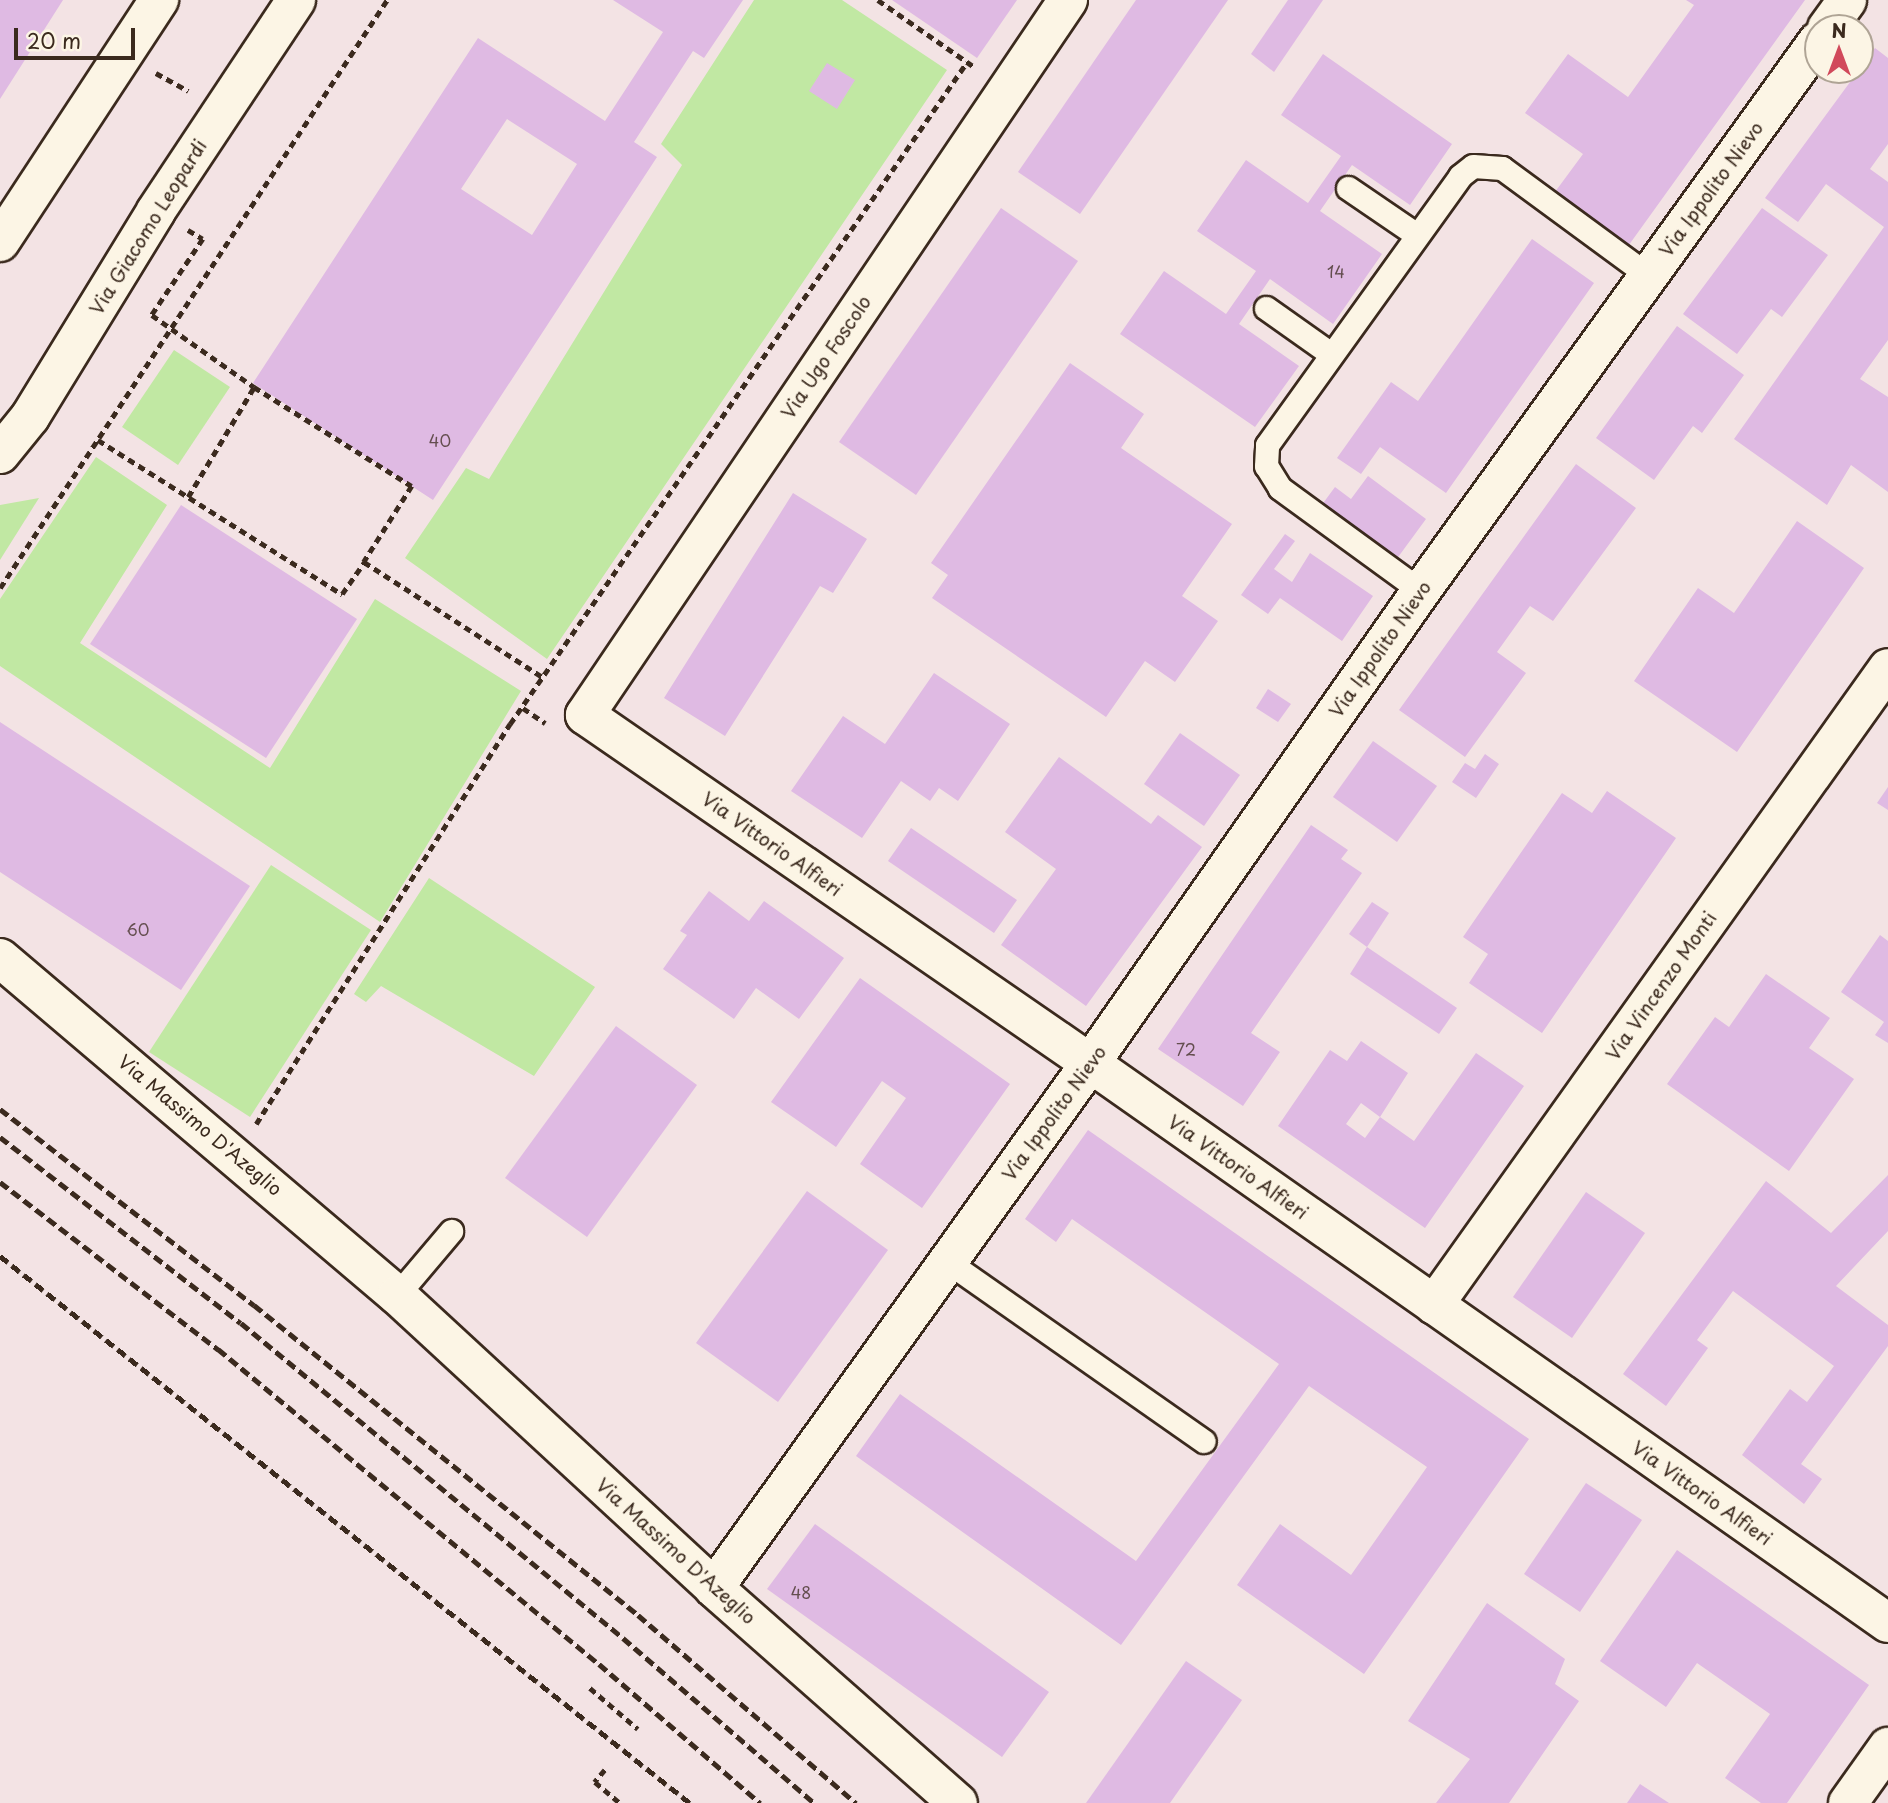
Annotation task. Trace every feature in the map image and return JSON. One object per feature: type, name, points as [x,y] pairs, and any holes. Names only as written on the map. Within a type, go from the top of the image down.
[{"type":"street","points":[[0,242],[159,0]]},
{"type":"street","name":"Via Giacomo Leopardi","points":[[0,454],[30,417],[156,211],[296,0]]},
{"type":"street","name":"Via Ugo Foscolo","points":[[585,715],[1068,0]]},
{"type":"street","name":"Via Ippolito Nievo","points":[[714,1588],[1090,1063],[1421,591],[1804,60]]},
{"type":"street","name":"Via Vincenzo Monti","points":[[1434,1305],[1888,668]]},
{"type":"street","name":"Via Vittorio Alfieri","points":[[585,715],[1090,1063],[1888,1623]]},
{"type":"street","name":"Via Massimo D'Azeglio","points":[[0,958],[236,1154],[397,1295],[714,1588],[958,1803]]},
{"type":"street","points":[[1847,1803],[1888,1747]]},
{"type":"lane","points":[[1421,591],[1280,488],[1266,466],[1268,445],[1417,235],[1460,176],[1473,166],[1486,164],[1513,174],[1649,276]]},
{"type":"lane","points":[[1348,188],[1417,235]]},
{"type":"lane","points":[[1266,308],[1331,355]]},
{"type":"lane","points":[[397,1295],[451,1231]]},
{"type":"lane","points":[[948,1262],[1205,1441]]},
{"type":"path","points":[[0,588],[387,0]]},
{"type":"path","points":[[878,0],[1006,89]]},
{"type":"path","points":[[125,55],[222,111]]},
{"type":"path","points":[[236,1154],[544,678],[967,62]]},
{"type":"path","points":[[98,440],[342,594],[412,486],[254,387],[152,315],[203,239],[156,211]]},
{"type":"path","points":[[188,496],[254,387]]},
{"type":"path","points":[[365,562],[544,678]]},
{"type":"path","points":[[590,1688],[638,1729]]},
{"type":"path","points":[[605,1770],[595,1782],[620,1803]]},
{"type":"green space","points":[[754,0],[842,0],[947,70],[547,659],[405,558],[466,468],[489,479],[682,165],[661,144]]},
{"type":"green space","points":[[174,350],[230,387],[178,465],[122,427]]},
{"type":"green space","points":[[96,457],[167,505],[80,643],[270,768],[375,599],[521,691],[380,922],[0,666],[0,599]]},
{"type":"green space","points":[[39,498],[0,560],[0,505]]},
{"type":"green space","points":[[271,865],[371,930],[250,1117],[149,1052]]},
{"type":"green space","points":[[429,878],[595,987],[534,1076],[381,986],[366,1002],[354,994]]},
{"type":"building","points":[[0,0],[63,0],[0,99]]},
{"type":"building","points":[[613,0],[743,0],[704,58],[693,51],[634,142],[657,157],[433,500],[253,383],[478,38],[605,121],[663,32]],"holes":[[[507,119],[577,164],[532,235],[461,189]]]},
{"type":"building","points":[[892,0],[1017,0],[977,58]]},
{"type":"building","points":[[1136,0],[1228,0],[1080,214],[1018,172]]},
{"type":"building","points":[[1288,0],[1323,0],[1274,72],[1251,54]]},
{"type":"building","points":[[1686,0],[1805,0],[1626,249],[1552,196],[1583,154],[1525,113],[1568,54],[1628,97],[1694,5]]},
{"type":"building","points":[[1874,49],[1888,58],[1888,144],[1870,169],[1888,182],[1888,340],[1860,379],[1888,397],[1888,492],[1851,465],[1827,505],[1734,439],[1884,227],[1826,184],[1798,222],[1765,198],[1849,84],[1874,84]]},
{"type":"building","points":[[1323,54],[1452,144],[1410,205],[1352,165],[1320,211],[1382,254],[1333,324],[1270,279],[1239,324],[1299,366],[1255,427],[1120,334],[1164,271],[1226,314],[1256,271],[1197,231],[1246,160],[1308,203],[1341,156],[1281,115]]},
{"type":"building","points":[[827,63],[855,80],[837,109],[809,91]]},
{"type":"building","points":[[1001,208],[1078,261],[916,495],[839,442]]},
{"type":"building","points":[[1762,208],[1828,255],[1782,317],[1771,309],[1737,354],[1683,314]]},
{"type":"building","points":[[1532,239],[1594,283],[1446,493],[1380,447],[1361,474],[1337,458],[1391,382],[1418,401]]},
{"type":"building","points":[[1677,326],[1744,375],[1702,433],[1693,426],[1654,480],[1596,438]]},
{"type":"building","points":[[1070,363],[1144,414],[1121,448],[1232,524],[1182,596],[1218,621],[1175,682],[1145,661],[1106,717],[932,598],[948,575],[931,563]]},
{"type":"building","points":[[1576,464],[1636,508],[1553,621],[1530,606],[1497,652],[1526,673],[1465,757],[1399,710]]},
{"type":"building","points":[[1368,476],[1426,519],[1393,564],[1318,510],[1335,487],[1351,499]]},
{"type":"building","points":[[793,493],[867,539],[833,593],[820,586],[725,736],[664,698]]},
{"type":"building","points":[[181,505],[357,619],[266,758],[90,644]]},
{"type":"building","points":[[1797,521],[1864,568],[1737,752],[1634,681],[1698,588],[1734,613]]},
{"type":"building","points":[[1285,534],[1295,541],[1274,569],[1292,582],[1310,553],[1373,596],[1342,641],[1280,598],[1268,614],[1241,595]]},
{"type":"building","points":[[934,673],[1010,724],[958,801],[939,788],[930,801],[901,781],[862,838],[791,791],[843,716],[885,744]]},
{"type":"building","points":[[1268,689],[1291,704],[1278,722],[1256,708]]},
{"type":"building","points":[[0,722],[250,886],[181,990],[0,872]]},
{"type":"building","points":[[1180,733],[1240,775],[1204,826],[1144,784]]},
{"type":"building","points":[[1373,741],[1437,786],[1397,842],[1333,797]]},
{"type":"building","points":[[1485,754],[1499,764],[1476,798],[1452,782],[1465,763],[1475,769]]},
{"type":"building","points":[[1059,757],[1151,824],[1158,815],[1202,847],[1086,1006],[1001,945],[1056,869],[1005,832]]},
{"type":"building","points":[[1888,787],[1888,810],[1877,803]]},
{"type":"building","points":[[1607,791],[1676,838],[1542,1033],[1469,983],[1488,954],[1463,937],[1562,793],[1592,813]]},
{"type":"building","points":[[1311,825],[1348,850],[1341,859],[1362,873],[1251,1033],[1280,1052],[1243,1106],[1158,1049]]},
{"type":"building","points":[[911,828],[1017,900],[994,933],[888,861]]},
{"type":"building","points":[[709,891],[749,921],[764,901],[844,958],[799,1019],[756,988],[734,1019],[663,969],[687,935],[680,931]]},
{"type":"building","points":[[1372,902],[1389,913],[1367,947],[1349,934]]},
{"type":"building","points":[[1880,935],[1888,941],[1888,1043],[1875,1035],[1884,1022],[1841,992]]},
{"type":"building","points":[[1367,947],[1457,1008],[1439,1034],[1350,974]]},
{"type":"building","points":[[1766,974],[1830,1018],[1809,1048],[1854,1079],[1789,1171],[1667,1084],[1715,1017],[1729,1027]]},
{"type":"building","points":[[860,978],[1010,1084],[922,1208],[860,1164],[906,1098],[882,1081],[836,1147],[771,1102]]},
{"type":"building","points":[[616,1026],[697,1085],[587,1237],[505,1178]]},
{"type":"building","points":[[1361,1041],[1408,1073],[1380,1117],[1414,1141],[1476,1053],[1524,1086],[1425,1228],[1278,1126],[1330,1050],[1347,1061]],"holes":[[[1361,1103],[1380,1117],[1365,1138],[1346,1124]]]},
{"type":"building","points":[[1088,1130],[1529,1439],[1364,1674],[1237,1585],[1280,1524],[1351,1575],[1427,1467],[1309,1386],[1121,1645],[856,1456],[900,1394],[1136,1561],[1279,1364],[1072,1219],[1056,1242],[1025,1219]]},
{"type":"building","points":[[1888,1175],[1888,1231],[1836,1286],[1888,1325],[1888,1346],[1801,1464],[1822,1479],[1804,1504],[1742,1455],[1790,1389],[1807,1402],[1834,1366],[1733,1291],[1697,1340],[1708,1348],[1666,1406],[1623,1374],[1766,1181],[1831,1233]]},
{"type":"building","points":[[807,1191],[888,1250],[778,1402],[696,1343]]},
{"type":"building","points":[[1586,1192],[1645,1233],[1572,1338],[1513,1297]]},
{"type":"building","points":[[1586,1483],[1642,1520],[1580,1612],[1524,1574]]},
{"type":"building","points":[[815,1524],[1049,1692],[1002,1757],[767,1589]]},
{"type":"building","points":[[1677,1550],[1869,1685],[1787,1803],[1761,1803],[1725,1778],[1770,1714],[1697,1663],[1666,1707],[1600,1661]]},
{"type":"building","points":[[1487,1603],[1565,1659],[1555,1684],[1579,1701],[1509,1803],[1436,1803],[1470,1759],[1408,1721]]},
{"type":"building","points":[[1186,1661],[1242,1700],[1170,1803],[1086,1803]]},
{"type":"building","points":[[1640,1784],[1669,1803],[1627,1803]]},
{"type":"railway","points":[[0,1109],[254,1305],[638,1615],[856,1803]]},
{"type":"railway","points":[[0,1137],[241,1323],[623,1638],[814,1803]]},
{"type":"railway","points":[[0,1182],[218,1349],[599,1664],[760,1803]]},
{"type":"railway","points":[[0,1256],[690,1803]]}]
